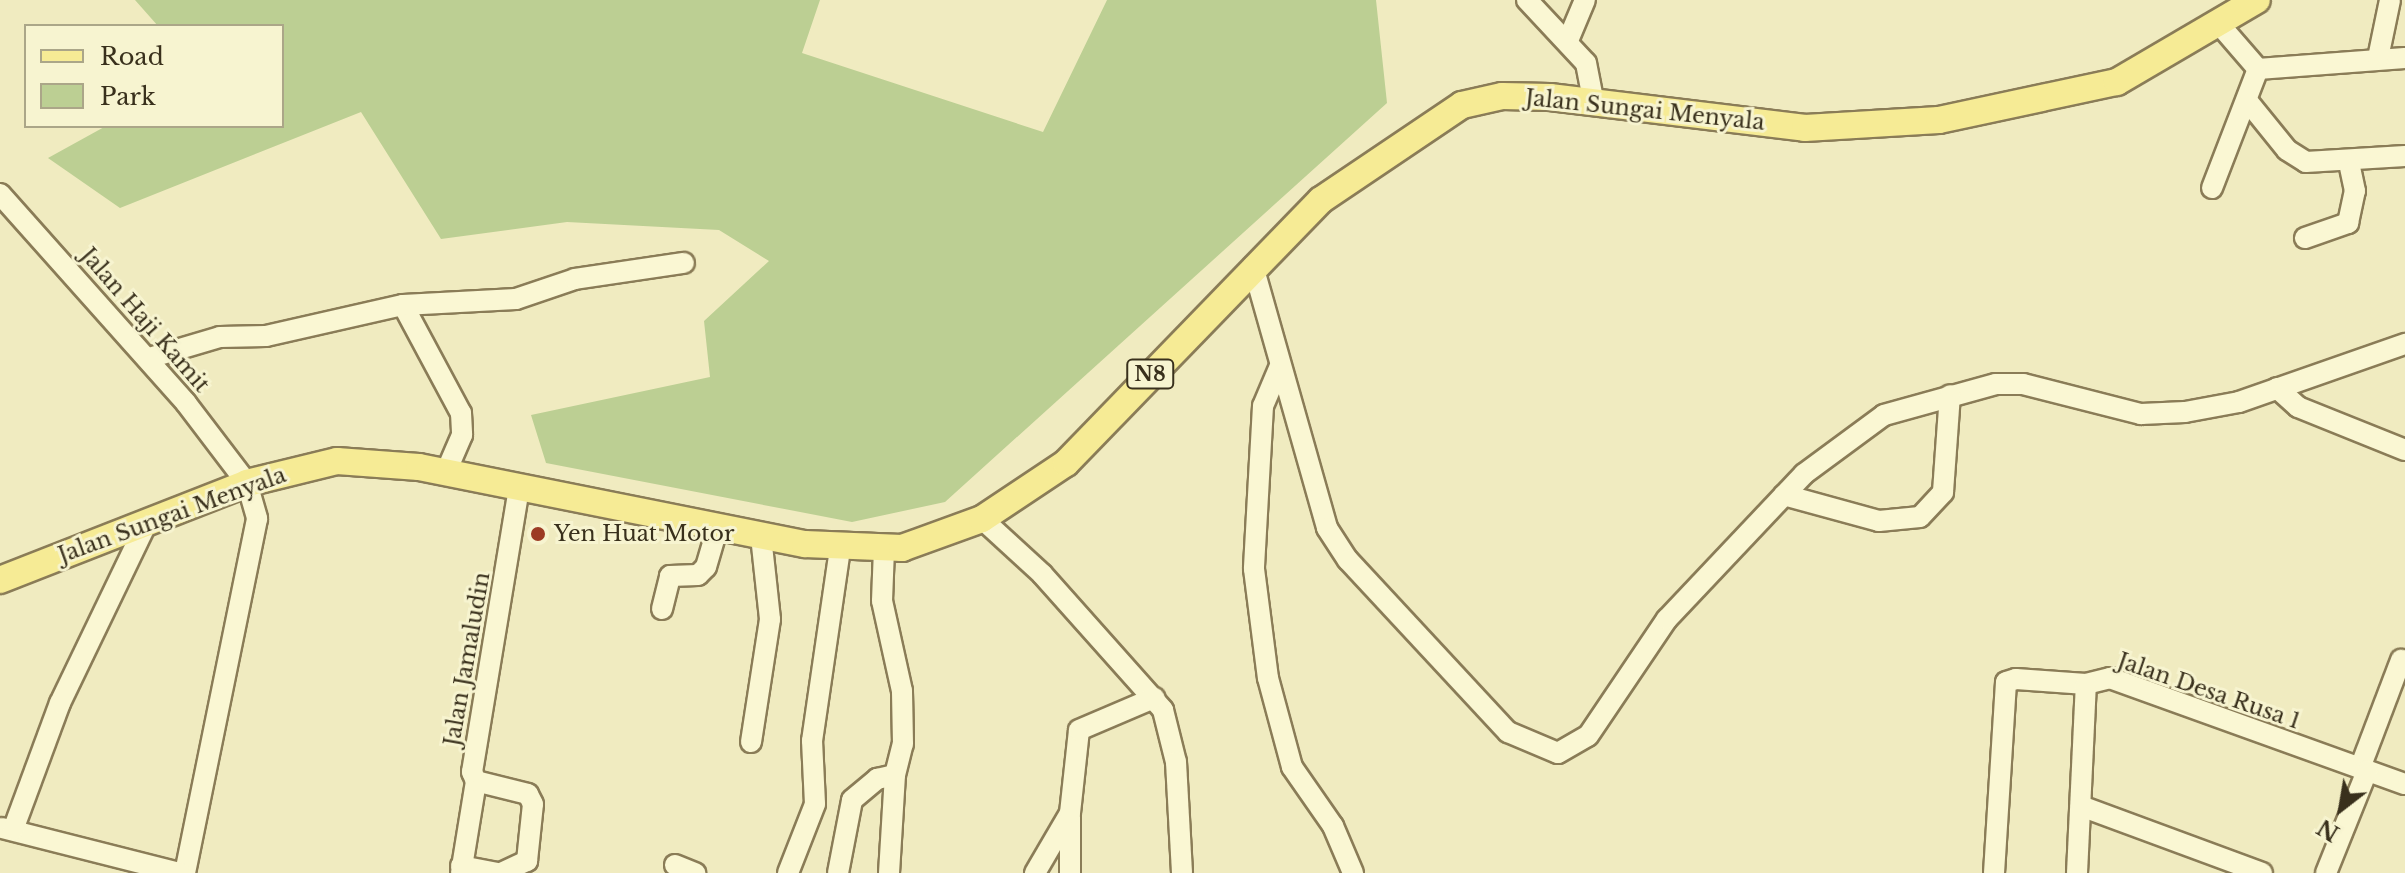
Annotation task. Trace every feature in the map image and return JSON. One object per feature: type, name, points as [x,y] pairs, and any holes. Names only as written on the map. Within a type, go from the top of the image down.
[{"type":"main road","name":"Jalan Sungai Menyala","points":[[0,580],[145,526],[247,483],[337,461],[446,472],[519,489],[840,549],[884,549],[982,519],[1066,463],[1253,266],[1353,173],[1462,105],[1502,96],[1805,128],[1939,120],[2069,98],[2117,82],[2257,0]]},
{"type":"street","points":[[1527,0],[1569,38],[1586,63],[1594,104]]},
{"type":"street","points":[[1569,38],[1585,0]]},
{"type":"street","points":[[2378,58],[2390,0]]},
{"type":"street","points":[[2219,24],[2258,69]]},
{"type":"street","points":[[2258,69],[2405,58]]},
{"type":"street","points":[[2212,188],[2249,103],[2258,69]]},
{"type":"street","points":[[2249,103],[2287,150],[2306,162],[2349,162],[2405,156]]},
{"type":"street","points":[[2305,238],[2348,223],[2355,200],[2349,162]]},
{"type":"street","name":"Jalan Haji Kamit","points":[[0,194],[149,358],[247,483]]},
{"type":"street","points":[[149,358],[220,337],[266,336],[403,305],[516,299],[575,279],[684,263]]},
{"type":"street","points":[[1253,266],[1327,528],[1341,549],[1508,732],[1534,748],[1558,753],[1588,736],[1667,619],[1784,495],[1884,415],[1950,395],[2023,384],[2141,414],[2185,412],[2277,388],[2405,344]]},
{"type":"street","points":[[403,305],[461,413],[462,435],[446,472]]},
{"type":"street","points":[[1280,366],[1263,406],[1254,569],[1268,678],[1292,767],[1333,826],[1353,873]]},
{"type":"street","points":[[2277,388],[2298,407],[2405,450]]},
{"type":"street","points":[[1784,495],[1879,521],[1920,517],[1943,492],[1950,395]]},
{"type":"street","points":[[145,526],[60,703],[6,829],[182,873],[229,642],[254,558],[257,519],[247,483]]},
{"type":"street","name":"Jalan Jamaludin","points":[[461,870],[476,781],[490,645],[519,489]]},
{"type":"street","points":[[982,519],[1154,698],[1172,736],[1182,873]]},
{"type":"street","points":[[662,609],[670,576],[698,575],[706,567],[718,526]]},
{"type":"street","points":[[751,742],[770,619],[761,536]]},
{"type":"street","points":[[788,873],[815,804],[812,741],[840,549]]},
{"type":"street","points":[[884,549],[882,601],[902,691],[889,873]]},
{"type":"street","points":[[2326,873],[2401,660]]},
{"type":"street","name":"Jalan Desa Rusa 1","points":[[2077,873],[2086,684],[2110,678],[2405,784]]},
{"type":"street","points":[[1994,873],[2006,682],[2086,684]]},
{"type":"street","points":[[1070,873],[1070,813],[1079,730],[1154,698]]},
{"type":"street","points":[[838,873],[852,800],[877,779],[895,775]]},
{"type":"street","points":[[461,870],[498,873],[527,861],[533,804],[517,790],[476,781]]},
{"type":"street","points":[[2081,806],[2262,873]]},
{"type":"street","points":[[1035,873],[1070,813]]},
{"type":"street","points":[[675,865],[695,873]]},
{"type":"green space","points":[[135,0],[820,0],[802,53],[1043,132],[1107,0],[1376,0],[1387,103],[945,502],[852,522],[546,463],[531,415],[710,377],[704,321],[769,261],[719,230],[567,222],[441,239],[361,112],[120,208],[48,158],[102,128],[284,128],[284,24],[156,24]]},
{"type":"place","name":"Yen Huat Motor","points":[[538,534]]}]
